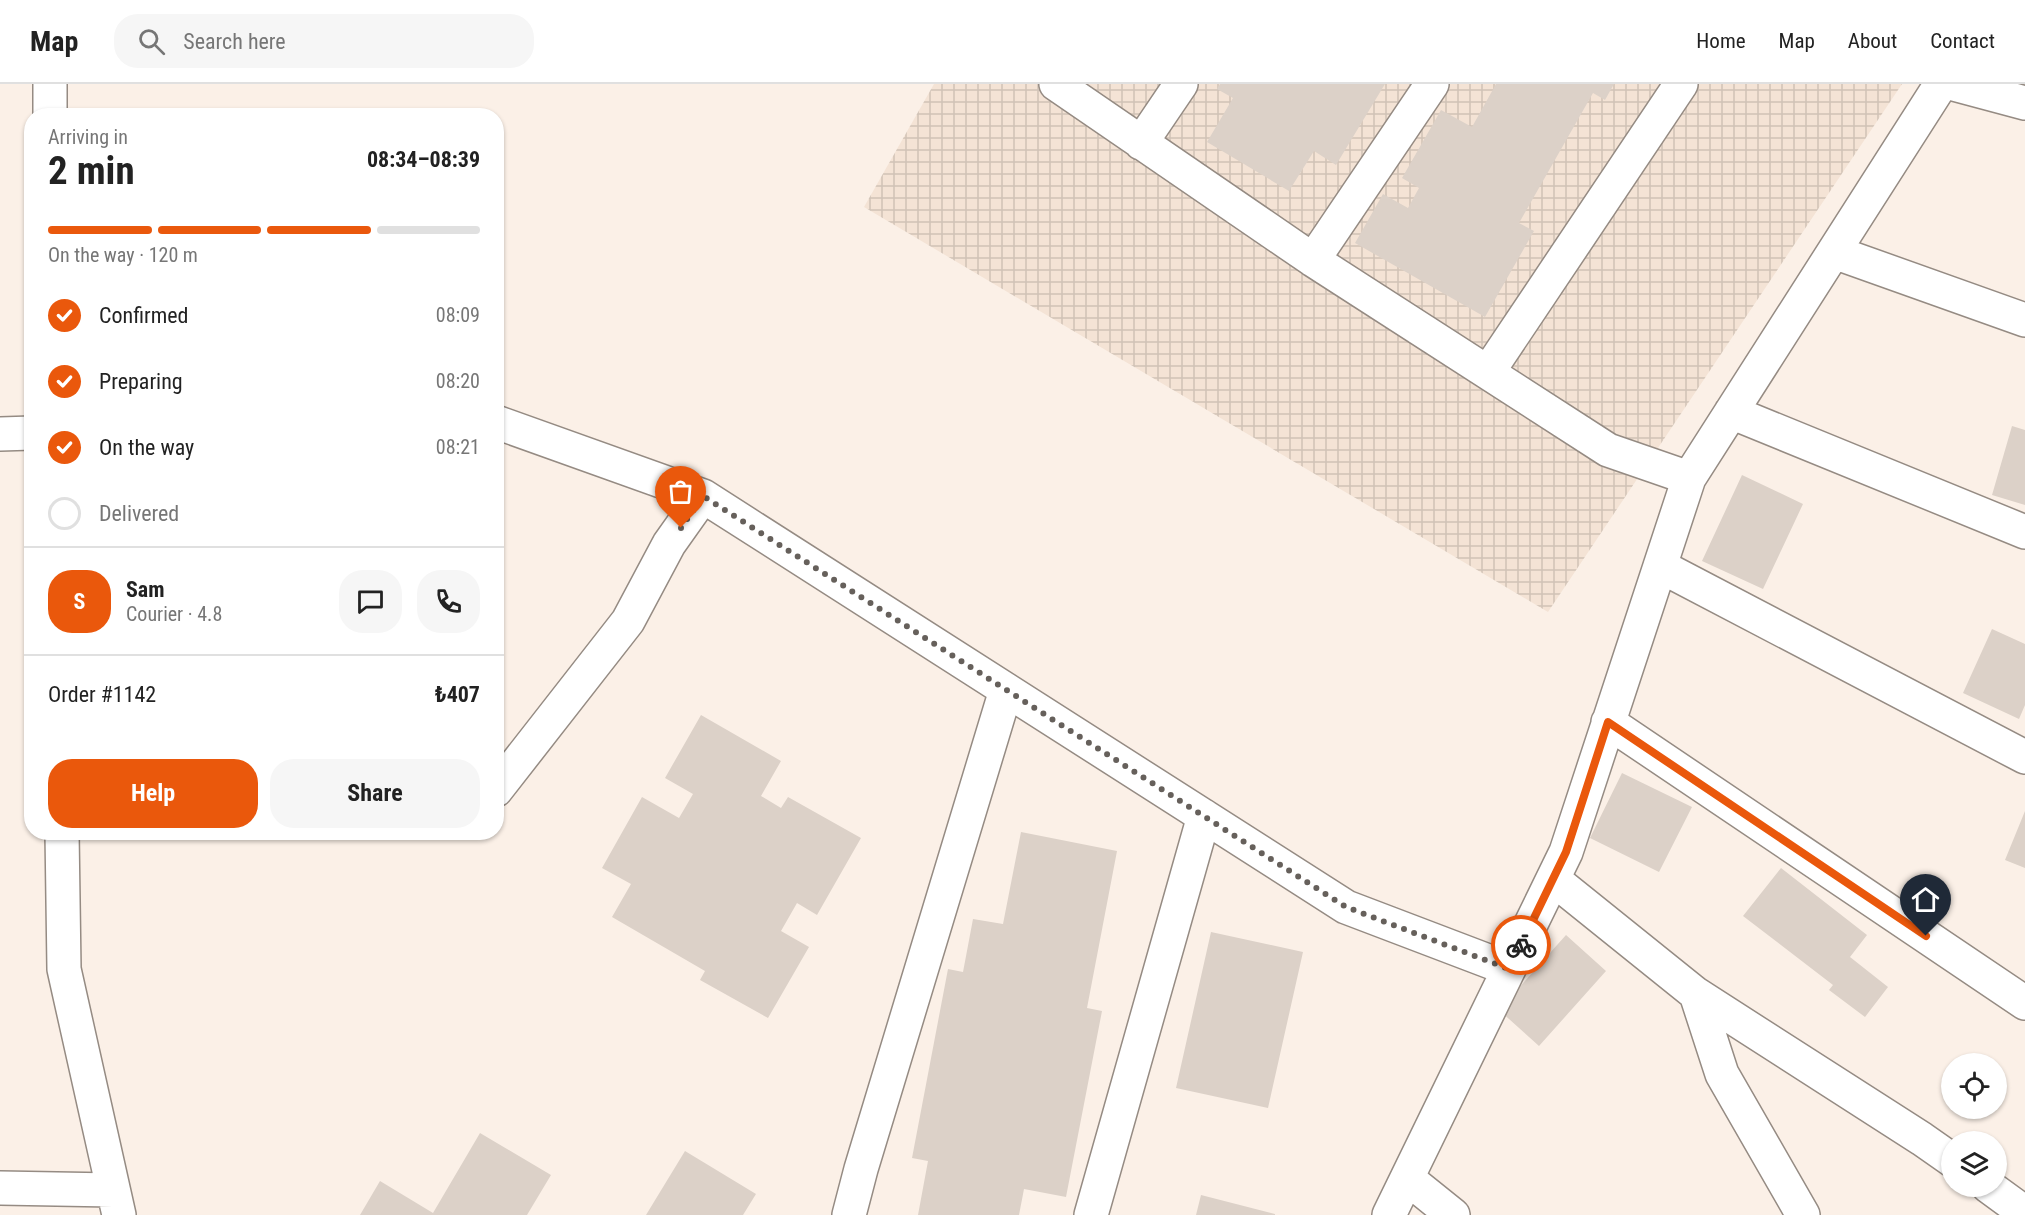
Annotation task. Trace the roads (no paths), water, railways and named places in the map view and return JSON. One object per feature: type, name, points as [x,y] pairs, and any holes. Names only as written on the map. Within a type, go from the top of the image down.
[{"type":"street","points":[[50,84],[50,108]]},
{"type":"street","points":[[1056,84],[1313,260],[1608,450],[1689,478]]},
{"type":"street","points":[[1141,143],[1181,84]]},
{"type":"street","points":[[1313,260],[1432,84]]},
{"type":"street","points":[[1488,372],[1681,84]]},
{"type":"street","points":[[1389,1215],[1566,852],[1689,478],[1941,84]]},
{"type":"street","points":[[1954,84],[2025,103]]},
{"type":"street","points":[[1834,252],[2025,320]]},
{"type":"street","points":[[1731,412],[2025,532]]},
{"type":"street","points":[[504,425],[703,496],[1346,907],[1509,969]]},
{"type":"street","points":[[0,434],[24,433]]},
{"type":"street","points":[[504,780],[628,621],[669,544],[703,496]]},
{"type":"street","points":[[1660,566],[2025,757]]},
{"type":"street","points":[[849,1215],[1006,690]]},
{"type":"street","points":[[1608,722],[2025,1003]]},
{"type":"street","points":[[1091,1215],[1204,816]]},
{"type":"street","points":[[0,1188],[116,1202],[64,969],[63,840]]},
{"type":"street","points":[[1553,879],[1696,994],[1941,1152]]},
{"type":"street","points":[[1696,994],[1722,1074],[1803,1215]]},
{"type":"street","points":[[1407,1178],[1453,1215]]},
{"type":"street","points":[[2003,1197],[2025,1213]]}]
